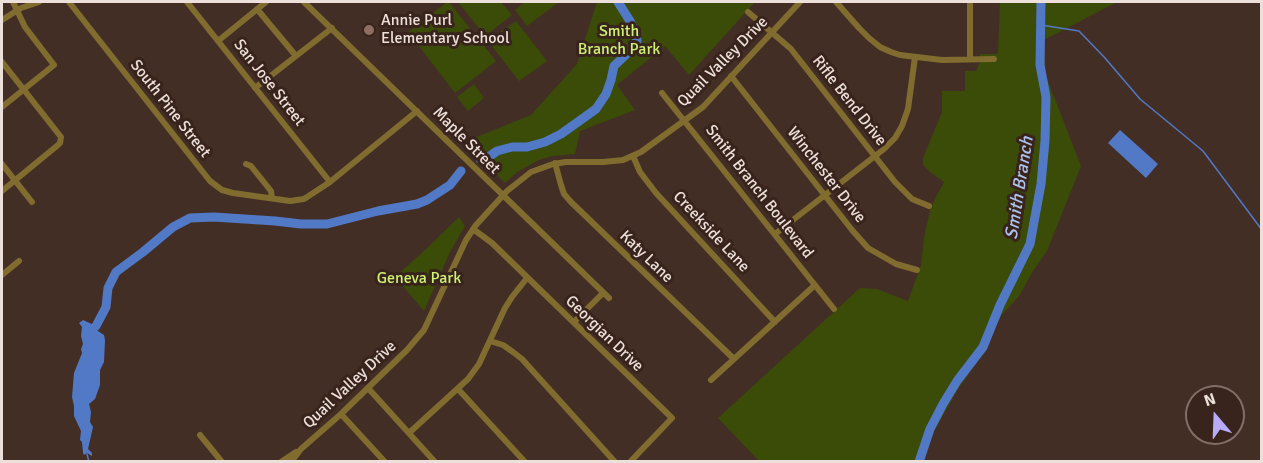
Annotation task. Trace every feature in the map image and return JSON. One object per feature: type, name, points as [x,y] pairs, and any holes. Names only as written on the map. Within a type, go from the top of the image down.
[{"type":"street","points":[[2,106],[54,65],[25,27],[13,2]]},
{"type":"street","points":[[2,20],[16,10],[39,2]]},
{"type":"street","name":"South Pine Street","points":[[69,2],[210,181],[222,190],[297,201],[310,196],[417,111]]},
{"type":"street","name":"San Jose Street","points":[[187,2],[330,182]]},
{"type":"street","points":[[218,41],[266,2]]},
{"type":"street","name":"Maple Street","points":[[304,2],[609,298]]},
{"type":"street","name":"Quail Valley Drive","points":[[281,462],[301,449],[341,414],[407,350],[424,330],[473,229],[521,178],[555,163],[623,160],[641,152],[703,106],[800,2]]},
{"type":"street","points":[[836,2],[880,47],[900,55],[942,60],[994,59]]},
{"type":"street","points":[[969,2],[970,59]]},
{"type":"street","points":[[257,9],[296,56]]},
{"type":"street","name":"Rifle Bend Drive","points":[[748,12],[791,49],[904,192],[912,199],[928,206]]},
{"type":"street","points":[[255,88],[332,28]]},
{"type":"street","points":[[775,234],[895,138],[906,118],[915,57]]},
{"type":"street","points":[[2,62],[61,139],[58,145],[2,191]]},
{"type":"street","name":"Winchester Drive","points":[[731,76],[868,248],[896,264],[917,270]]},
{"type":"street","name":"Smith Branch Boulevard","points":[[662,93],[834,309]]},
{"type":"street","name":"Creekside Lane","points":[[633,156],[640,172],[656,193],[775,322]]},
{"type":"street","name":"Katy Lane","points":[[555,163],[564,194],[571,202],[734,359]]},
{"type":"street","points":[[2,164],[32,202]]},
{"type":"street","points":[[246,164],[251,166],[271,191],[272,198]]},
{"type":"street","name":"Georgian Drive","points":[[473,229],[492,243],[672,418],[630,462]]},
{"type":"street","points":[[2,272],[19,261]]},
{"type":"street","points":[[409,433],[468,379],[479,364],[505,308],[527,278]]},
{"type":"street","points":[[711,380],[815,285]]},
{"type":"street","points":[[574,322],[603,293]]},
{"type":"street","points":[[490,341],[503,345],[522,359],[615,462]]},
{"type":"street","points":[[368,388],[435,462]]},
{"type":"street","points":[[458,389],[525,462]]},
{"type":"street","points":[[341,414],[385,462]]},
{"type":"street","points":[[200,435],[222,462]]},
{"type":"street","name":"Quail Valley Drive","points":[[291,462],[301,449]]},
{"type":"green space","points":[[447,2],[496,61],[455,93],[408,32]]},
{"type":"green space","points":[[458,2],[501,2],[512,15],[485,36]]},
{"type":"green space","points":[[525,2],[559,2],[527,26],[515,10]]},
{"type":"green space","name":"Smith Branch Park","points":[[597,2],[755,2],[689,75],[665,46],[617,85],[635,110],[580,131],[575,154],[552,156],[539,160],[517,172],[505,183],[464,142],[531,115],[577,64]]},
{"type":"green space","points":[[1000,2],[1117,2],[1044,40],[1046,76],[1081,166],[1047,251],[1019,296],[1001,316],[982,355],[958,389],[933,433],[923,461],[759,461],[718,418],[860,288],[877,289],[908,301],[921,265],[930,210],[944,182],[923,165],[923,158],[942,112],[942,91],[965,91],[965,71],[976,71],[980,62],[980,54],[998,54]]},
{"type":"green space","points":[[516,21],[547,61],[519,81],[488,41]]},
{"type":"green space","points":[[474,84],[484,98],[468,111],[457,97]]},
{"type":"green space","name":"Geneva Park","points":[[459,217],[465,226],[450,252],[424,311],[395,277]]},
{"type":"water","points":[[1120,130],[1158,164],[1146,178],[1108,143]]},
{"type":"water","points":[[83,320],[96,326],[98,331],[104,335],[105,340],[100,385],[95,399],[89,404],[90,422],[93,427],[88,449],[92,456],[83,453],[80,440],[81,431],[74,416],[72,397],[74,373],[82,353],[82,327],[79,323]]},
{"type":"waterway","points":[[480,159],[512,147],[527,147],[545,142],[561,134],[596,109],[606,94],[614,66],[637,41],[630,21],[618,2]]},
{"type":"waterway","name":"Smith Branch","points":[[919,462],[930,429],[957,381],[983,347],[1000,305],[1030,244],[1041,184],[1045,141],[1046,97],[1040,65],[1041,2]]},
{"type":"waterway","points":[[1041,25],[1079,31],[1140,99],[1203,151],[1262,230]]},
{"type":"waterway","points":[[96,326],[106,307],[108,288],[116,272],[173,227],[190,218],[214,217],[327,224],[417,204],[450,185],[461,171]]},
{"type":"waterway","points":[[87,454],[89,462]]},
{"type":"place","name":"Annie Purl Elementary School","points":[[369,30]]}]
